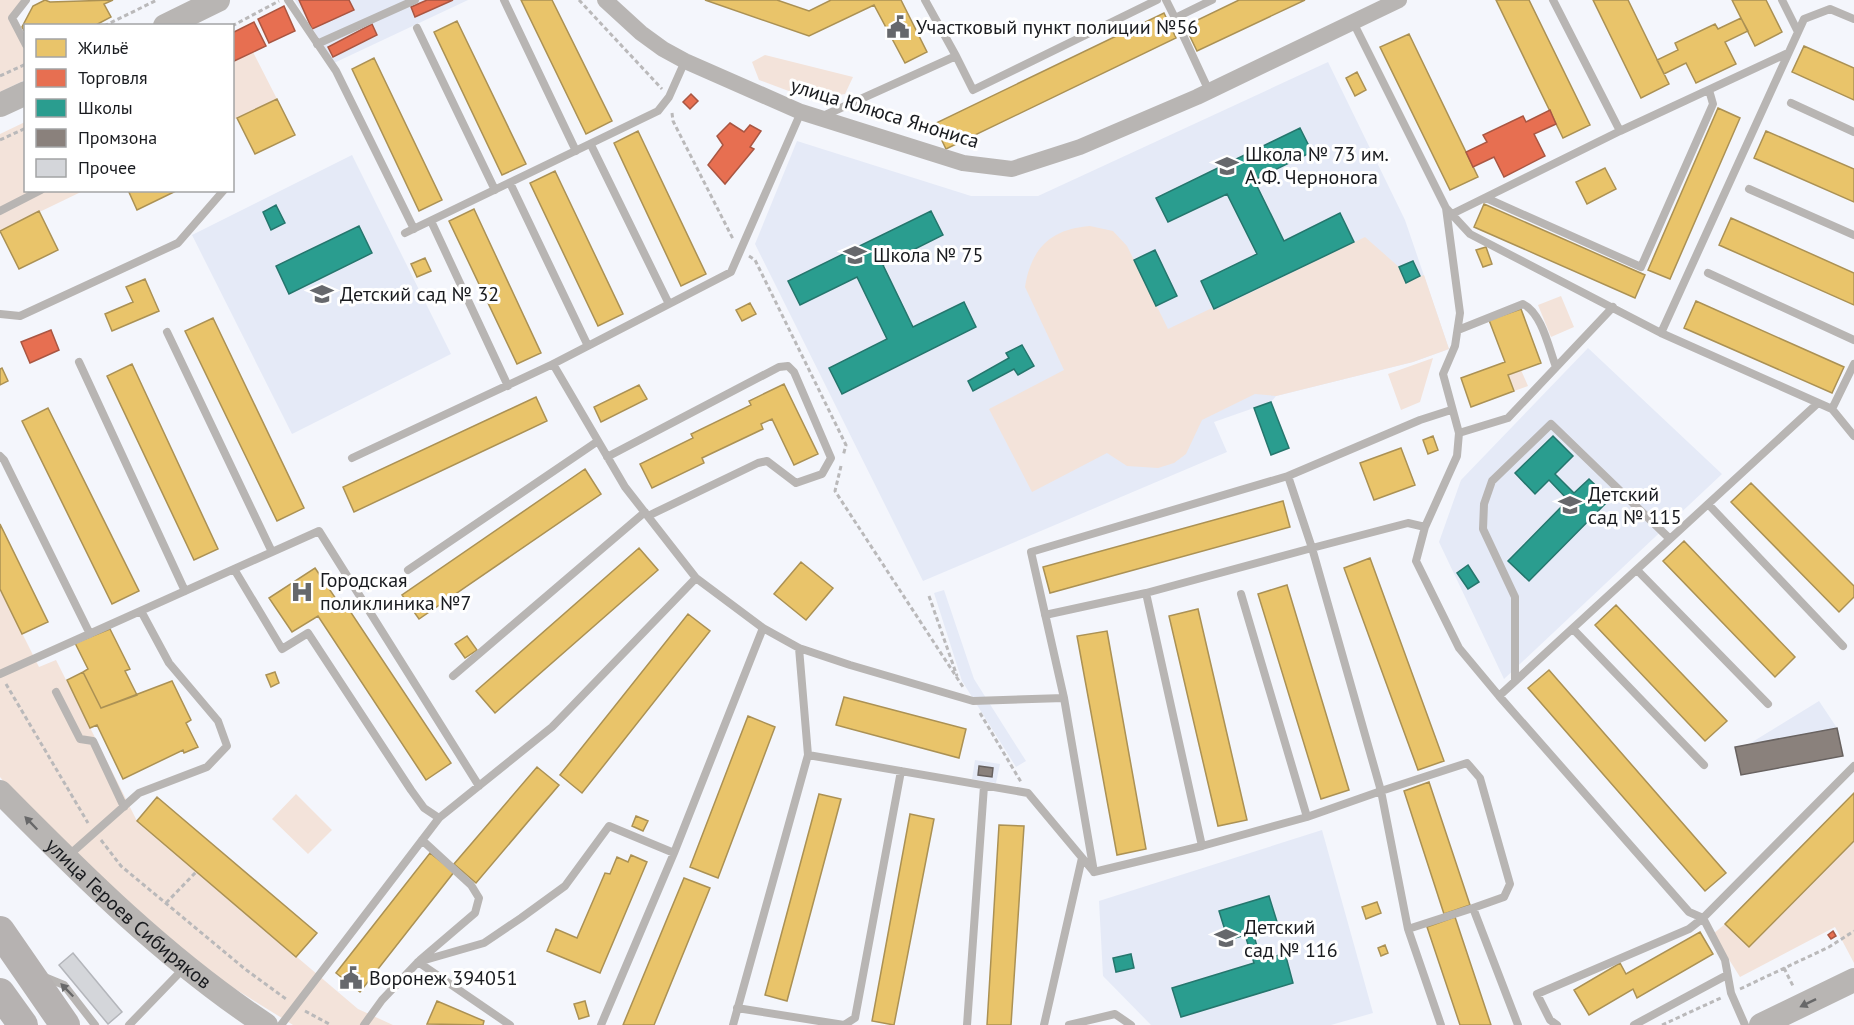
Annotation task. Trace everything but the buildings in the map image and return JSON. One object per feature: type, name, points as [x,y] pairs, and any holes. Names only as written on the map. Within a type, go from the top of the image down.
[{"type":"highway","points":[[0,932],[65,1025]]},
{"type":"highway","points":[[0,993],[23,1025]]},
{"type":"street","points":[[171,24],[196,15],[218,0]]},
{"type":"street","name":"улица Юлюса Янониса","points":[[605,0],[641,33],[685,62],[801,112],[963,163],[1012,169],[1080,147],[1209,91],[1399,0]]},
{"type":"street","points":[[0,105],[24,94]]},
{"type":"street","name":"улица Героев Сибиряков","points":[[0,792],[153,941],[266,1025]]},
{"type":"street","points":[[1761,1025],[1854,980]]},
{"type":"lane","points":[[24,41],[12,18],[26,0]]},
{"type":"lane","points":[[288,0],[336,71],[414,228]]},
{"type":"lane","points":[[318,44],[415,0]]},
{"type":"lane","points":[[504,0],[576,151]]},
{"type":"lane","points":[[925,0],[973,90],[1157,0]]},
{"type":"lane","points":[[1166,0],[1209,91]]},
{"type":"lane","points":[[1175,18],[1212,0]]},
{"type":"lane","points":[[1552,0],[1620,131]]},
{"type":"lane","points":[[1782,0],[1798,32]]},
{"type":"lane","points":[[1661,333],[1804,19],[1830,9],[1854,19]]},
{"type":"lane","points":[[1353,22],[1449,211],[1470,234],[1661,333],[1833,409],[1854,436]]},
{"type":"lane","points":[[417,28],[495,190]]},
{"type":"lane","points":[[1449,211],[1486,198],[1620,131],[1788,53]]},
{"type":"lane","points":[[819,118],[956,56]]},
{"type":"lane","points":[[405,233],[658,111],[669,97],[685,62]]},
{"type":"lane","points":[[1486,198],[1641,267],[1713,104],[1709,90]]},
{"type":"lane","points":[[1791,103],[1854,132]]},
{"type":"lane","points":[[352,458],[553,364],[731,272],[801,112]]},
{"type":"lane","points":[[591,144],[669,304]]},
{"type":"lane","points":[[510,183],[588,346]]},
{"type":"lane","points":[[1749,189],[1854,235]]},
{"type":"lane","points":[[0,211],[37,192]]},
{"type":"lane","points":[[0,314],[20,316],[178,243],[222,192]]},
{"type":"lane","points":[[1449,211],[1460,313],[1455,346],[1443,374],[1459,433],[1457,456],[1425,527],[1416,561],[1459,648],[1689,912],[1703,918],[1725,960],[1731,993],[1745,1025]]},
{"type":"lane","points":[[431,221],[508,386]]},
{"type":"lane","points":[[1708,273],[1854,339]]},
{"type":"lane","points":[[1458,330],[1523,304],[1530,307],[1536,316],[1556,367]]},
{"type":"lane","points":[[1459,433],[1508,418],[1613,307]]},
{"type":"lane","points":[[167,332],[272,552]]},
{"type":"lane","points":[[79,362],[186,591]]},
{"type":"lane","points":[[553,364],[625,487],[696,578],[763,628],[799,648],[973,701],[1064,698]]},
{"type":"lane","points":[[1833,409],[1854,364]]},
{"type":"lane","points":[[453,676],[646,514],[758,463],[767,461],[796,483],[822,474],[831,458],[794,372],[788,366],[779,367],[607,457]]},
{"type":"lane","points":[[1499,696],[1818,403]]},
{"type":"lane","points":[[1094,872],[1064,698],[1031,552],[1288,476],[1451,410]]},
{"type":"lane","points":[[1515,681],[1515,597],[1483,529],[1484,504],[1492,481],[1551,424],[1670,539]]},
{"type":"lane","points":[[408,570],[598,441]]},
{"type":"lane","points":[[0,456],[90,634]]},
{"type":"lane","points":[[1288,476],[1312,548],[1381,791],[1408,929],[1441,1025]]},
{"type":"lane","points":[[1708,504],[1842,646]]},
{"type":"lane","points":[[1046,615],[1146,593],[1407,523],[1425,527]]},
{"type":"lane","points":[[0,674],[319,531],[479,786]]},
{"type":"lane","points":[[234,569],[282,649],[308,633],[411,790],[424,808],[440,818]]},
{"type":"lane","points":[[1637,570],[1768,704]]},
{"type":"lane","points":[[281,1025],[294,1005],[440,818],[552,727],[696,578]]},
{"type":"lane","points":[[1146,593],[1202,846]]},
{"type":"lane","points":[[1240,594],[1307,817]]},
{"type":"lane","points":[[66,858],[139,794],[207,767],[227,746],[218,721],[169,663],[141,611]]},
{"type":"lane","points":[[601,1025],[674,853],[763,628]]},
{"type":"lane","points":[[1573,629],[1704,765]]},
{"type":"lane","points":[[733,1025],[808,755],[799,648]]},
{"type":"lane","points":[[56,692],[80,739],[93,741],[124,807]]},
{"type":"lane","points":[[808,755],[1028,793],[1094,872]]},
{"type":"lane","points":[[1094,872],[1202,846],[1307,817],[1467,763],[1480,778],[1510,884],[1504,897],[1408,929]]},
{"type":"lane","points":[[1557,1025],[1550,1020],[1537,994],[1689,929],[1703,918],[1854,766]]},
{"type":"lane","points":[[737,1008],[844,1025],[855,1018],[902,771]]},
{"type":"lane","points":[[967,1025],[984,786]]},
{"type":"lane","points":[[418,962],[484,943],[521,918],[565,886],[609,826],[674,853]]},
{"type":"lane","points":[[364,1025],[382,1000],[418,962],[475,913],[479,898],[471,885],[422,840]]},
{"type":"lane","points":[[1044,1025],[1082,858]]},
{"type":"lane","points":[[1473,908],[1518,1025]]},
{"type":"lane","points":[[418,962],[510,1025]]},
{"type":"lane","points":[[129,1025],[186,967]]},
{"type":"lane","points":[[28,971],[64,985],[95,1025]]},
{"type":"lane","points":[[1634,1025],[1727,975]]},
{"type":"lane","points":[[1069,1025],[1115,1014],[1131,1025]]},
{"type":"path","points":[[108,24],[157,0]]},
{"type":"path","points":[[234,25],[281,0]]},
{"type":"path","points":[[0,76],[24,65]]},
{"type":"path","points":[[0,140],[24,129]]},
{"type":"path","points":[[929,596],[958,680]]},
{"type":"path","points":[[0,674],[94,832],[121,866],[245,969],[294,1005],[331,1025]]},
{"type":"path","points":[[166,903],[196,872]]},
{"type":"path","points":[[1662,1025],[1829,947],[1854,931]]},
{"type":"shaded area","points":[[0,0],[24,0],[13,22],[24,43],[24,80],[0,92]]},
{"type":"shaded area","points":[[295,0],[468,0],[334,63]]},
{"type":"shaded area","points":[[253,52],[277,99],[234,120],[234,62]]},
{"type":"shaded area","points":[[765,55],[853,77],[845,94],[810,99],[759,80],[752,62]]},
{"type":"shaded area","points":[[1328,62],[1405,220],[1449,349],[1413,362],[1276,396],[1271,402],[1214,422],[1227,452],[923,581],[755,244],[797,141],[971,196],[1038,196]]},
{"type":"shaded area","points":[[24,122],[24,192],[81,192],[0,231],[0,134]]},
{"type":"shaded area","name":"Детский сад № 32","points":[[352,155],[451,354],[292,434],[192,235]]},
{"type":"shaded area","points":[[1090,226],[1113,231],[1127,246],[1168,329],[1214,307],[1215,310],[1365,237],[1399,267],[1406,282],[1424,275],[1449,349],[1413,362],[1276,396],[1255,394],[1202,420],[1186,454],[1174,463],[1158,468],[1127,466],[1107,453],[1032,492],[989,409],[1064,370],[1025,287],[1032,262],[1045,243],[1064,231]]},
{"type":"shaded area","points":[[1561,296],[1574,327],[1551,337],[1538,305]]},
{"type":"shaded area","name":"Детский сад № 115","points":[[1588,348],[1722,474],[1504,679],[1439,542],[1461,480]]},
{"type":"shaded area","points":[[1433,358],[1420,402],[1401,410],[1388,374]]},
{"type":"shaded area","points":[[1521,370],[1528,386],[1514,391],[1508,375]]},
{"type":"shaded area","points":[[0,589],[39,667],[56,660],[137,821],[358,1009],[393,1025],[293,1025],[205,970],[126,907],[12,792],[0,777]]},
{"type":"shaded area","points":[[944,590],[974,679],[1026,761],[1016,767],[962,681],[934,593]]},
{"type":"shaded area","points":[[1819,701],[1837,728],[1843,756],[1741,775],[1735,747],[1749,744]]},
{"type":"shaded area","points":[[975,760],[1000,764],[996,783],[972,779]]},
{"type":"shaded area","points":[[296,794],[332,830],[308,854],[272,819]]},
{"type":"shaded area","name":"Детский сад № 116","points":[[1322,830],[1373,1013],[1331,1025],[1151,1025],[1103,976],[1099,901]]},
{"type":"shaded area","points":[[1854,841],[1854,963],[1835,927],[1740,977],[1713,934],[1725,924],[1749,947]]},
{"type":"place","name":"Участковый пункт полиции №56","points":[[898,27]]},
{"type":"place","name":"Школа № 73 им. А.Ф. Чернонога","points":[[1227,166]]},
{"type":"place","name":"Школа № 75","points":[[855,255]]},
{"type":"place","name":"Детский сад № 32","points":[[322,294]]},
{"type":"place","name":"Детский сад № 115","points":[[1570,505]]},
{"type":"place","name":"Городская поликлиника №7","points":[[302,592]]},
{"type":"place","name":"Детский сад № 116","points":[[1226,938]]},
{"type":"place","name":"Воронеж 394051","points":[[351,978]]}]
